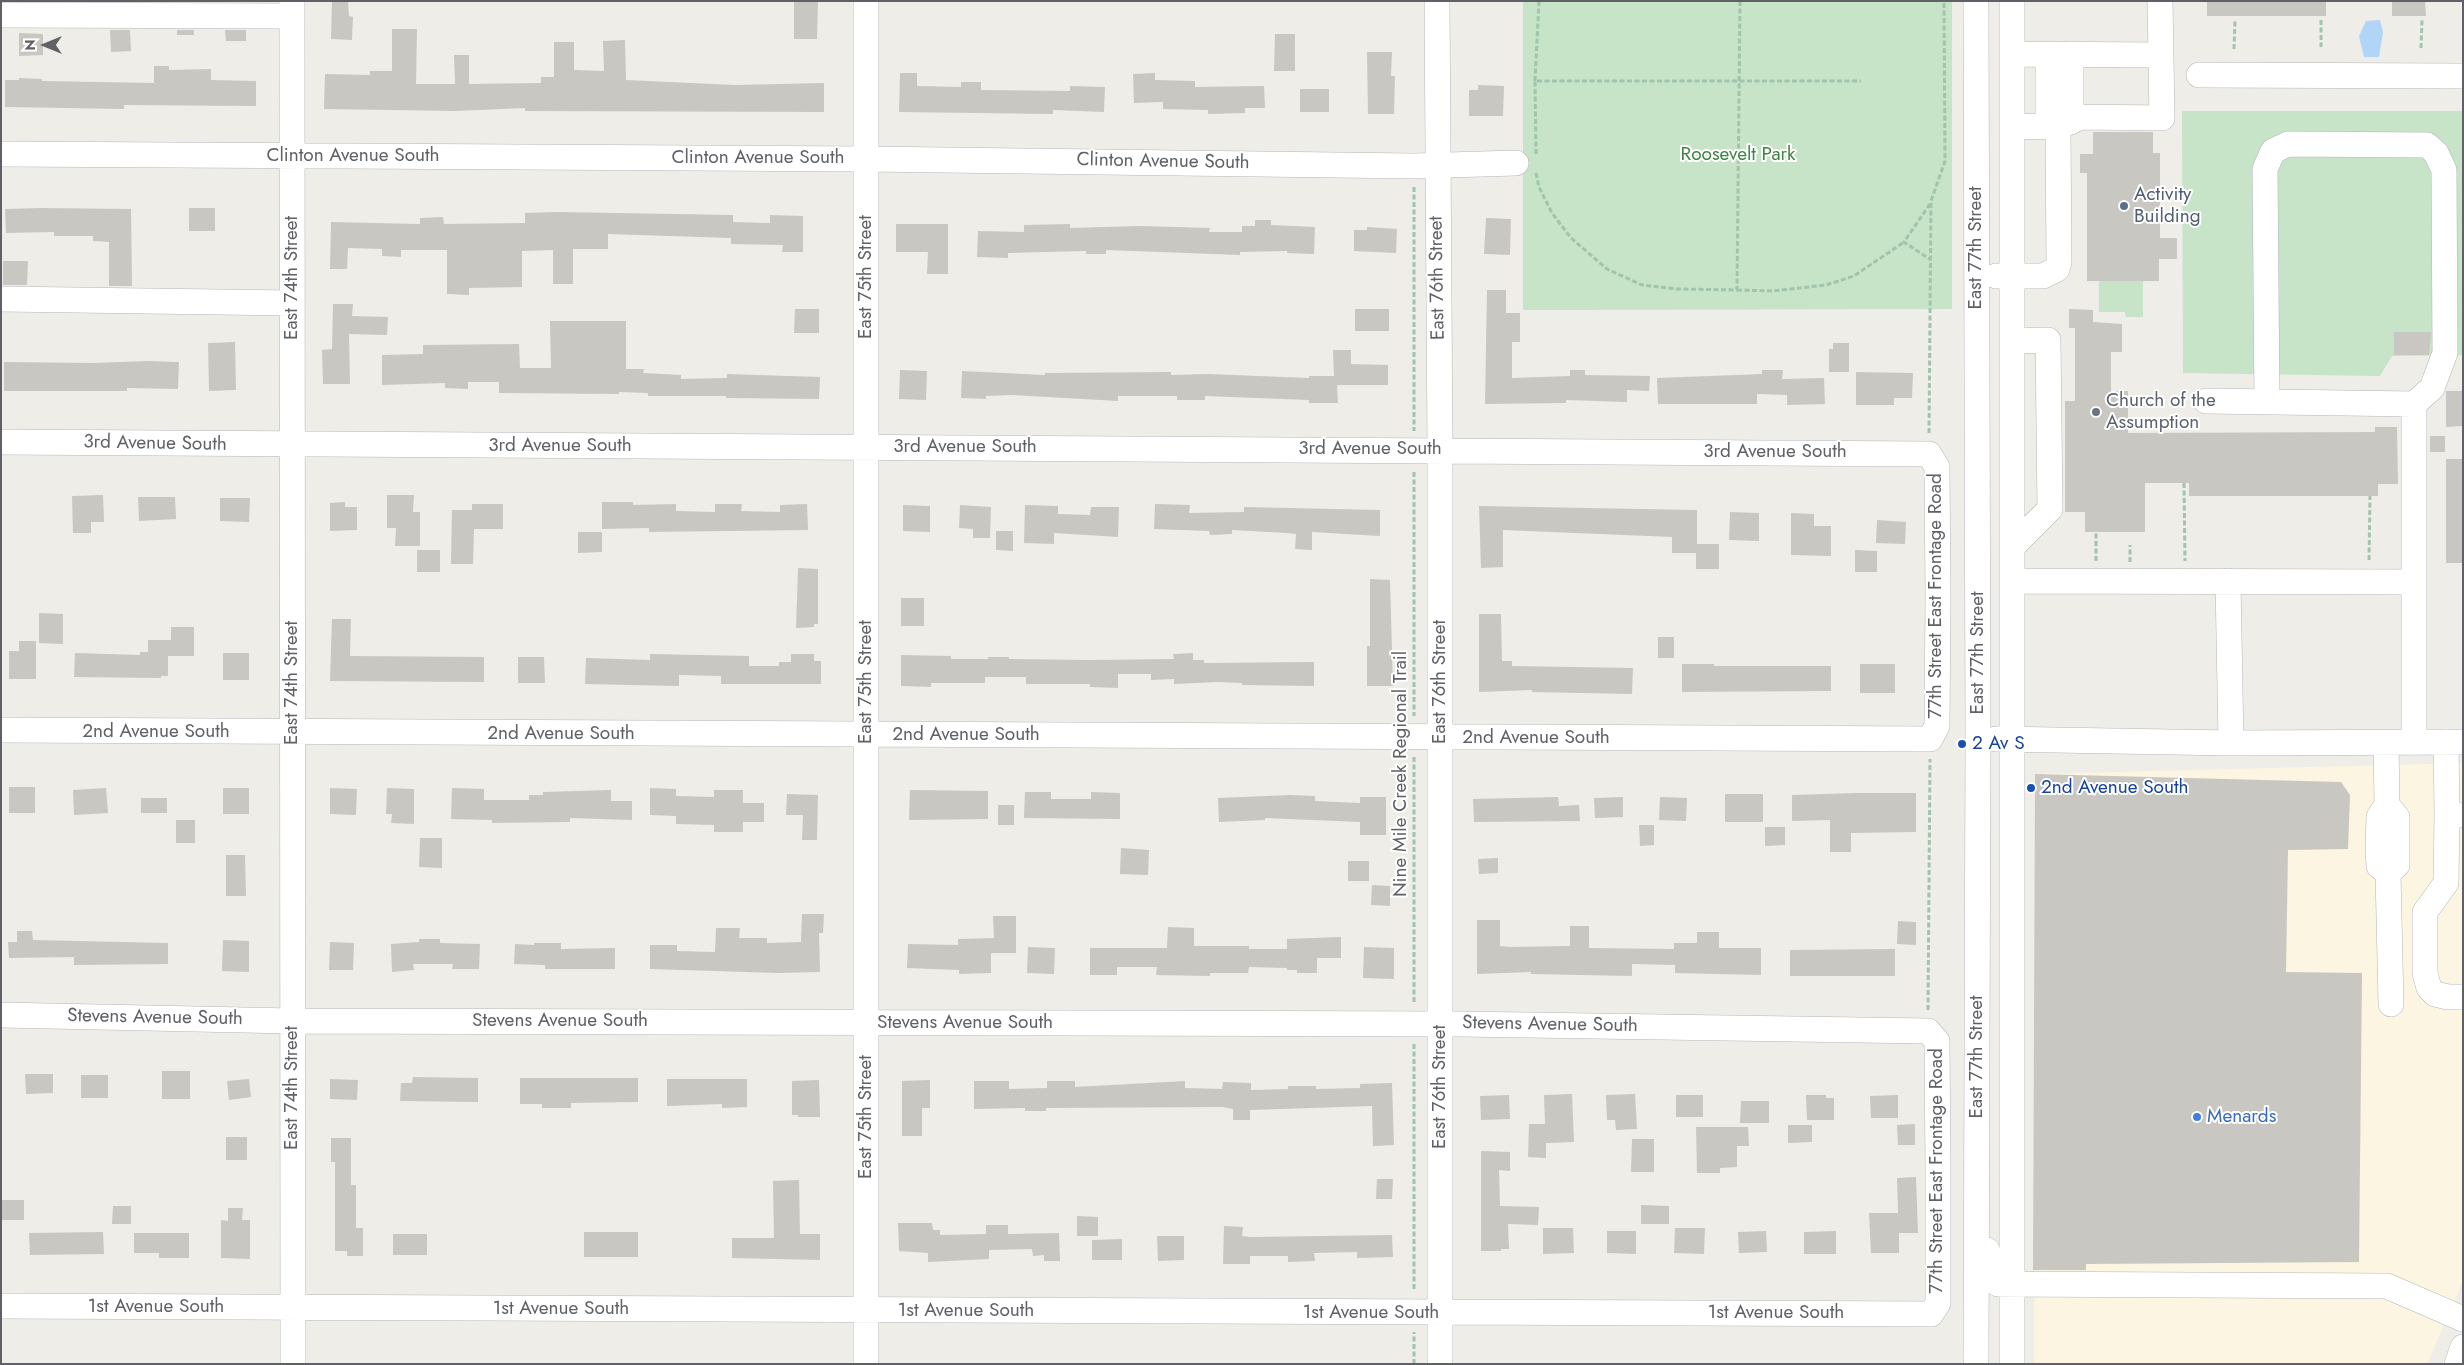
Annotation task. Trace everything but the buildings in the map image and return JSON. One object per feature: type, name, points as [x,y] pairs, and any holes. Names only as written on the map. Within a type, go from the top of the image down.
[{"type":"street","name":"East 75th Street","points":[[866,1],[866,1364]]},
{"type":"street","name":"East 76th Street","points":[[1437,1],[1440,450],[1440,1364]]},
{"type":"street","name":"East 77th Street","points":[[1976,1],[1978,739],[1976,1364]]},
{"type":"street","name":"East 77th Street","points":[[2012,1],[2012,1364]]},
{"type":"street","points":[[2012,126],[2059,125],[2081,117],[2162,118],[2160,1]]},
{"type":"street","points":[[1,15],[292,9]]},
{"type":"street","name":"East 74th Street","points":[[292,9],[293,1364]]},
{"type":"street","points":[[2012,54],[2161,55]]},
{"type":"street","points":[[1976,276],[2043,276],[2057,269],[2059,262],[2058,154],[2060,54]]},
{"type":"street","points":[[2199,75],[2463,76]]},
{"type":"street","points":[[2206,401],[2268,402],[2414,404],[2432,388],[2445,353],[2444,170],[2436,153],[2427,145],[2288,144],[2273,152],[2265,168],[2268,402]]},
{"type":"street","name":"Clinton Avenue South","points":[[1,154],[866,159],[1437,165],[1529,164]]},
{"type":"street","points":[[1,299],[292,302]]},
{"type":"street","points":[[2012,341],[2048,340],[2050,509],[2012,547]]},
{"type":"street","points":[[2414,404],[2414,742]]},
{"type":"street","name":"3rd Avenue South","points":[[1,442],[1929,454]]},
{"type":"street","name":"77th Street East Frontage Road","points":[[1929,454],[1938,467],[1938,726],[1930,739]]},
{"type":"street","points":[[2012,581],[2414,582]]},
{"type":"street","points":[[2228,581],[2231,743]]},
{"type":"street","name":"2nd Avenue South","points":[[1,730],[292,733],[1930,739]]},
{"type":"street","points":[[1978,739],[2231,743],[2455,742],[2455,815],[2446,883],[2425,912],[2425,973],[2429,988],[2434,994],[2448,997],[2463,997]]},
{"type":"street","points":[[2386,742],[2387,806],[2379,817],[2378,849],[2379,866],[2388,873],[2391,1004]]},
{"type":"street","name":"Stevens Avenue South","points":[[1,1015],[292,1021],[1440,1024],[1928,1031]]},
{"type":"street","name":"77th Street East Frontage Road","points":[[1928,1031],[1938,1041],[1938,1303],[1931,1314]]},
{"type":"street","points":[[1977,1056],[1988,1100],[1988,1273],[1989,1278],[1998,1284],[2387,1286],[2463,1319]]},
{"type":"street","name":"1st Avenue South","points":[[1,1306],[1931,1314]]},
{"type":"street","points":[[2456,1364],[2463,1347]]},
{"type":"path","points":[[1539,1],[1529,164],[1552,213],[1571,238],[1607,269],[1642,285],[1677,289],[1773,291],[1826,285],[1854,276],[1904,242],[1931,201],[1944,161],[1944,1]]},
{"type":"path","points":[[1737,290],[1740,1]]},
{"type":"path","points":[[2234,49],[2235,20]]},
{"type":"path","points":[[2321,20],[2321,47]]},
{"type":"path","points":[[2421,48],[2422,20]]},
{"type":"path","points":[[1535,81],[1861,81]]},
{"type":"path","name":"Nine Mile Creek Regional Trail","points":[[1414,185],[1414,1364]]},
{"type":"path","points":[[1929,454],[1931,201]]},
{"type":"path","points":[[1904,242],[1931,260]]},
{"type":"path","points":[[2184,483],[2185,564]]},
{"type":"path","points":[[2369,564],[2370,496]]},
{"type":"path","points":[[2096,532],[2096,564]]},
{"type":"path","points":[[2130,545],[2130,565]]},
{"type":"path","points":[[1928,1031],[1930,739]]},
{"type":"shaded area","points":[[2463,763],[2463,1281],[2427,1364],[2034,1364],[2035,774]]},
{"type":"green space","name":"Roosevelt Park","points":[[1523,1],[1952,1],[1952,309],[1523,310]]},
{"type":"green space","points":[[2182,111],[2463,111],[2463,355],[2392,356],[2380,376],[2183,373]]},
{"type":"green space","points":[[2099,281],[2143,281],[2143,317],[2126,317],[2125,312],[2099,312]]},
{"type":"water","points":[[2380,20],[2383,32],[2379,57],[2364,57],[2359,36],[2366,21]]},
{"type":"place","name":"Activity Building","points":[[2124,206]]},
{"type":"place","name":"Church of the Assumption","points":[[2096,412]]},
{"type":"place","name":"2 Av S","points":[[1962,744]]},
{"type":"place","name":"2nd Avenue South","points":[[2031,788]]},
{"type":"place","name":"Menards","points":[[2197,1117]]}]
